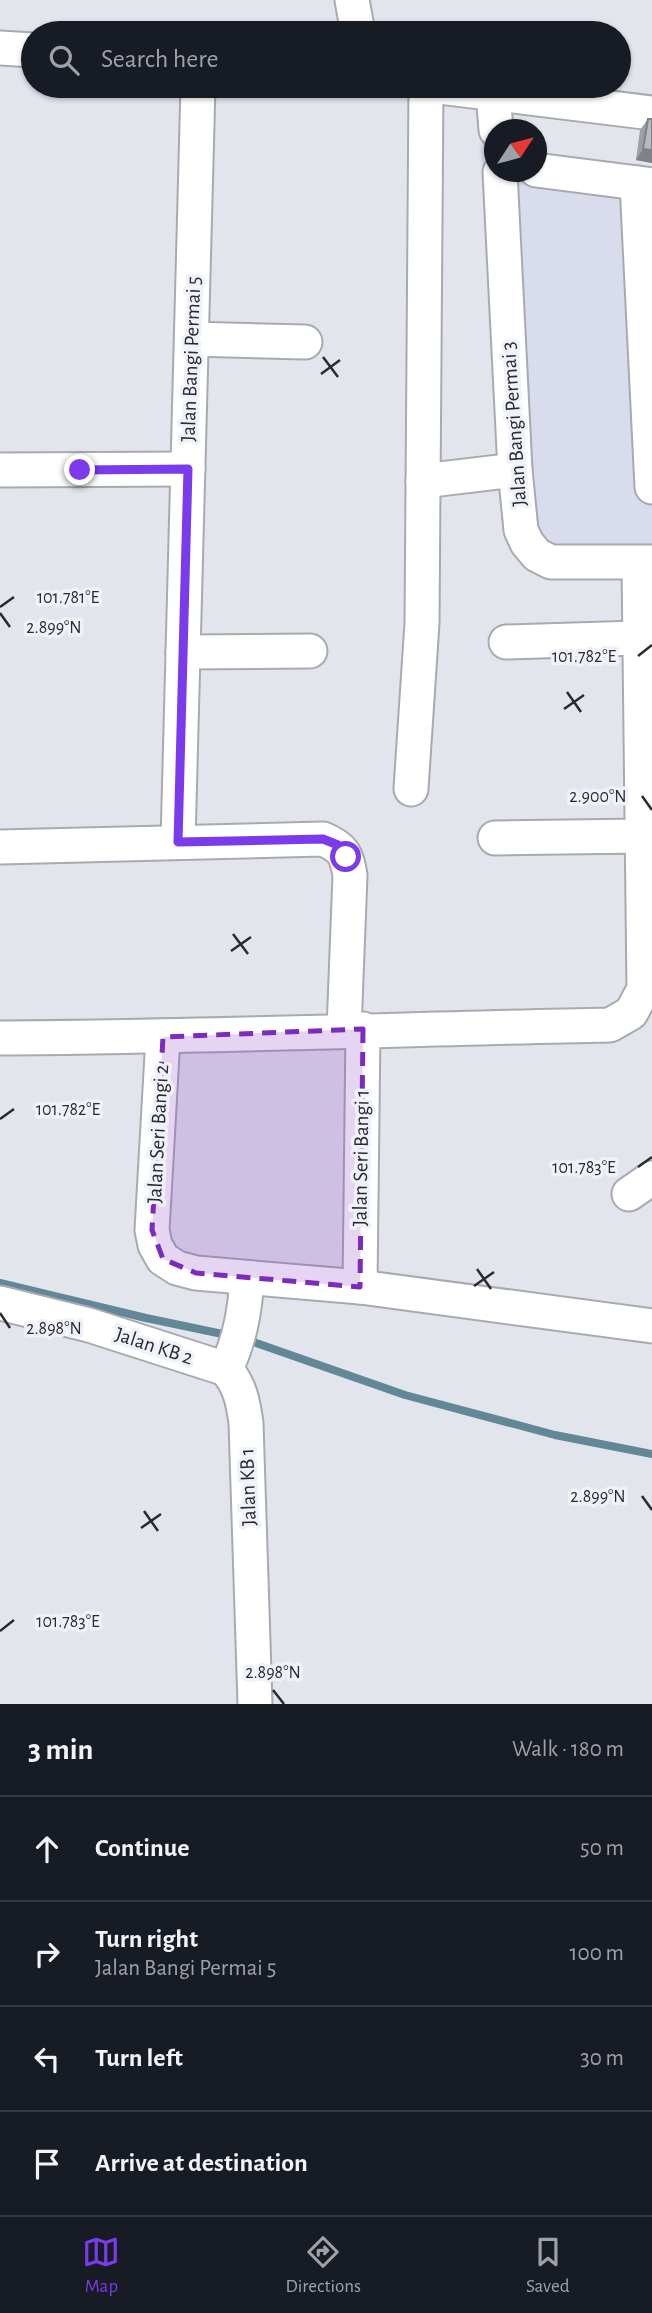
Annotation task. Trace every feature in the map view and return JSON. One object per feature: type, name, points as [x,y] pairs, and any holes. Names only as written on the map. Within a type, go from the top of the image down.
[{"type":"street","points":[[352,0],[356,21]]},
{"type":"street","points":[[0,48],[21,49]]},
{"type":"street","name":"Jalan Bangi Permai 5","points":[[178,842],[198,98]]},
{"type":"street","points":[[411,789],[422,623],[428,98]]},
{"type":"street","points":[[493,98],[495,119]]},
{"type":"street","points":[[538,98],[652,113]]},
{"type":"street","points":[[547,171],[644,184],[652,487]]},
{"type":"street","name":"Jalan Bangi Permai 3","points":[[501,182],[515,470],[521,530],[527,544],[537,555],[551,562],[645,563]]},
{"type":"street","points":[[192,339],[305,342]]},
{"type":"street","points":[[0,470],[188,469]]},
{"type":"street","points":[[423,481],[515,470]]},
{"type":"street","points":[[0,1038],[163,1037],[610,1025],[631,1013],[644,989],[638,638],[645,563]]},
{"type":"street","points":[[506,642],[638,638]]},
{"type":"street","points":[[183,652],[310,651]]},
{"type":"street","points":[[495,838],[643,836]]},
{"type":"street","name":"Jalan Seri Bangi 1","points":[[0,847],[323,839],[338,845],[346,857],[350,875],[360,1287]]},
{"type":"street","name":"Jalan Seri Bangi 2","points":[[163,1037],[152,1230],[155,1245],[163,1259],[177,1268],[196,1273],[247,1278]]},
{"type":"street","points":[[234,1350],[245,1313],[247,1278],[360,1287],[652,1326]]},
{"type":"street","name":"Jalan KB 2","points":[[0,1303],[89,1325],[234,1350]]},
{"type":"street","name":"Jalan KB 1","points":[[234,1350],[236,1382],[243,1400],[246,1423],[255,1704]]},
{"type":"highlighted area","points":[[363,1029],[360,1287],[196,1273],[163,1259],[152,1230],[163,1037]]},
{"type":"shaded area","points":[[510,182],[542,182],[652,196],[652,553],[555,552],[529,529]]},
{"type":"building","points":[[648,119],[652,119],[652,150],[643,149]]},
{"type":"waterway","points":[[0,1283],[232,1336]]},
{"type":"waterway","points":[[245,1339],[405,1395],[555,1435],[652,1454]]},
{"type":"route","points":[[80,470],[188,469],[178,842],[323,839],[338,845],[346,857]]}]
